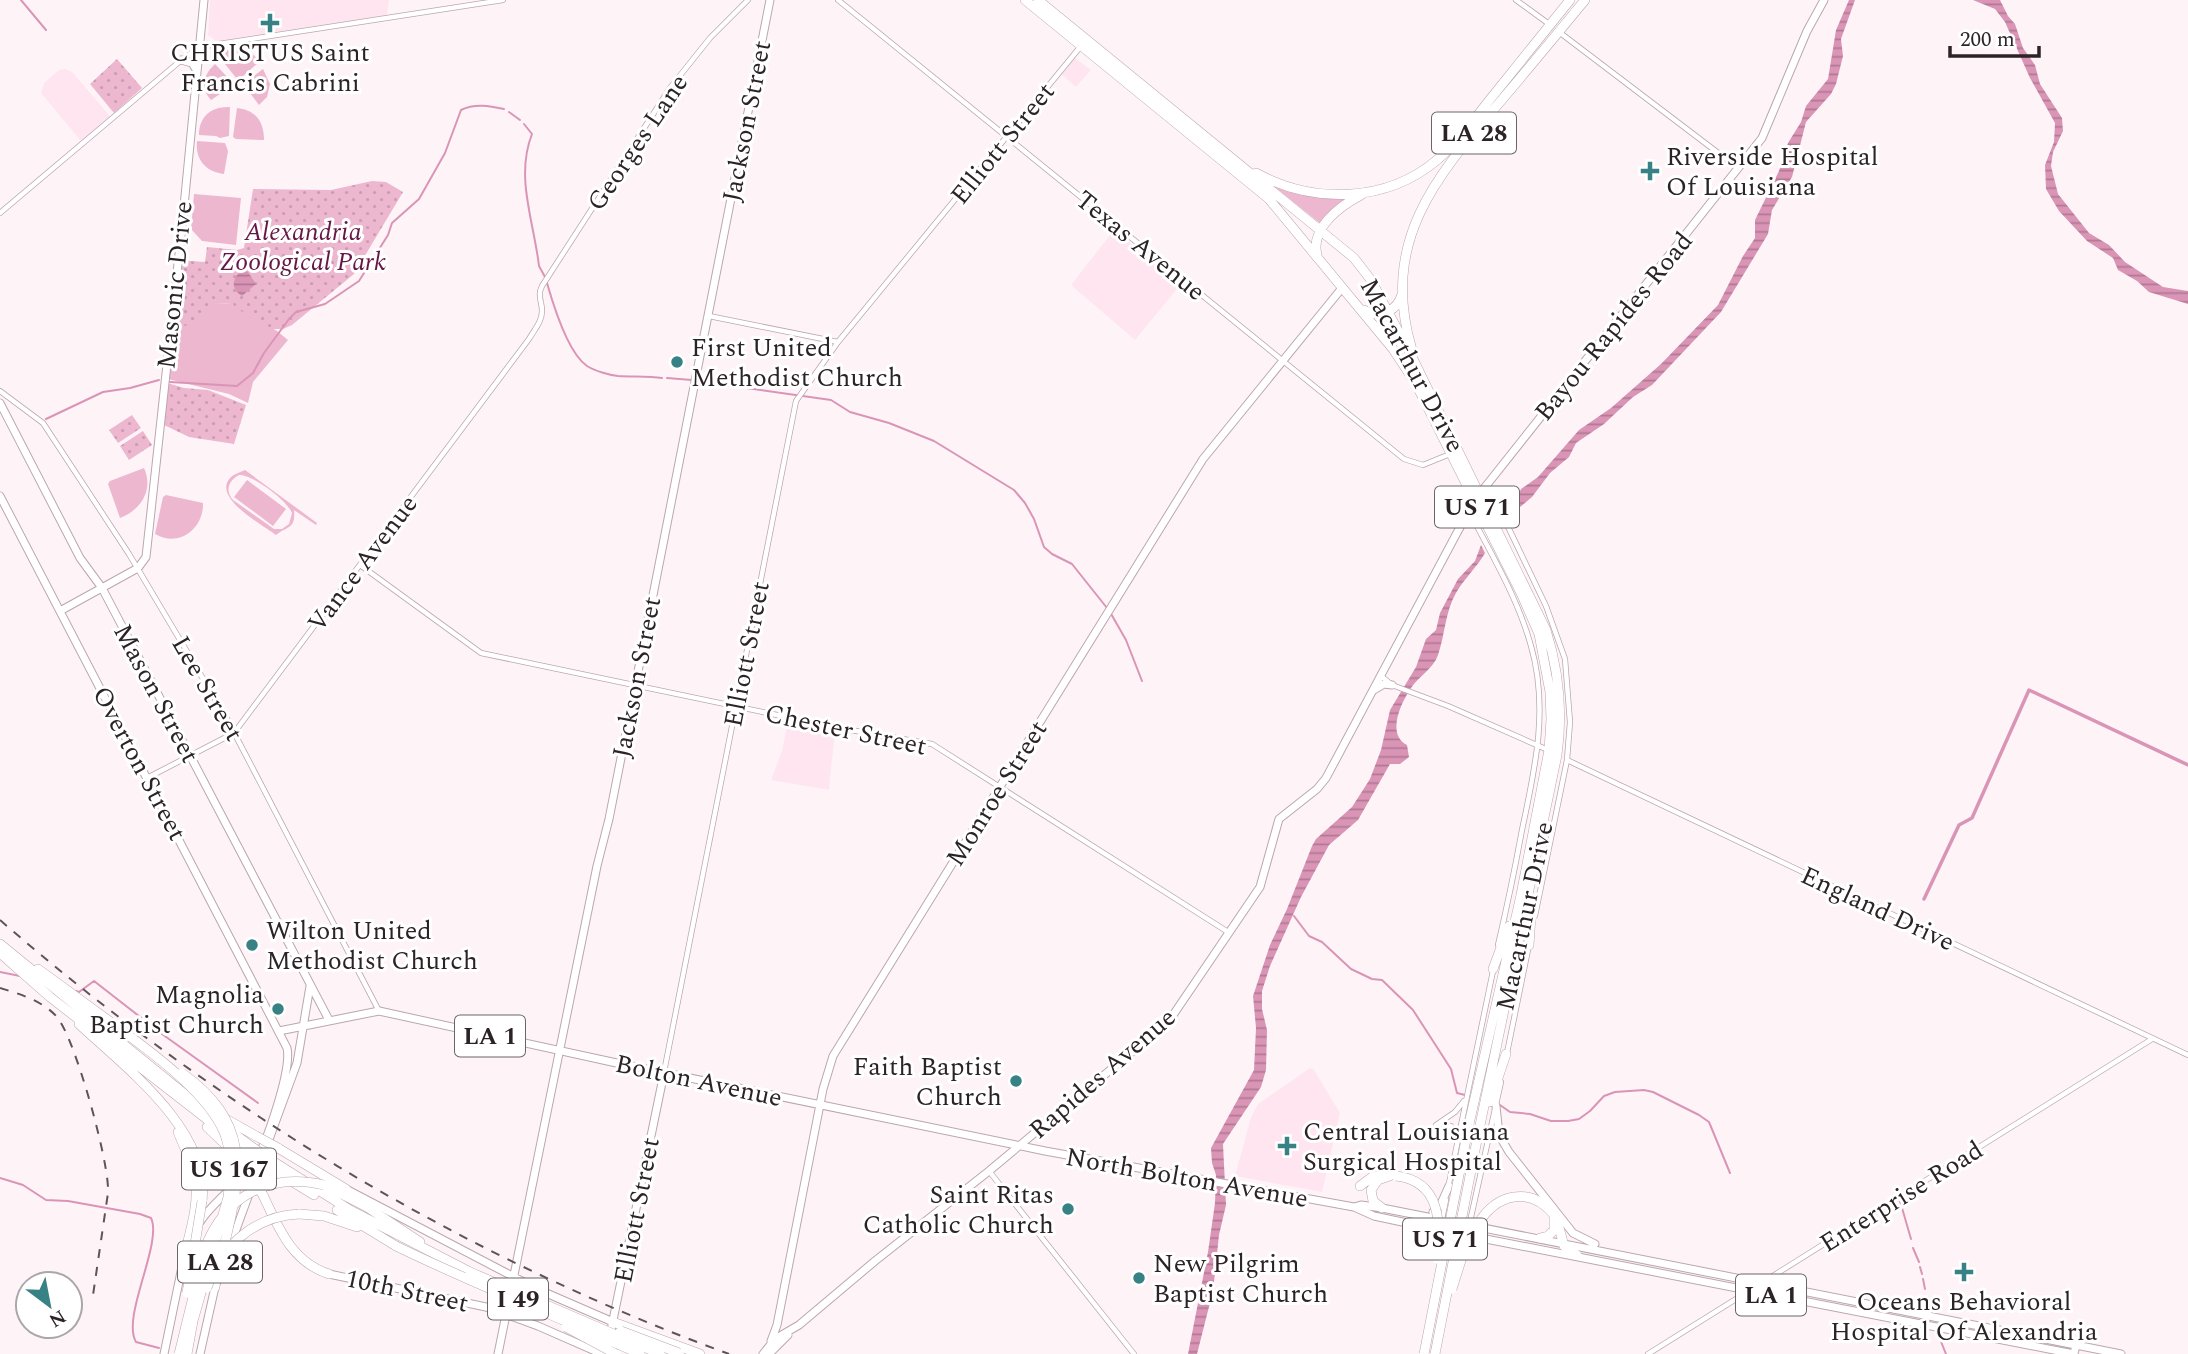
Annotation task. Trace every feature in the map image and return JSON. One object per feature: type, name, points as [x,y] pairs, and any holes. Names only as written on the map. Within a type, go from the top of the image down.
[{"type":"highway","name":"Macarthur Drive","points":[[1025,0],[1231,158],[1354,258],[1371,280],[1427,387],[1477,497],[1538,612],[1551,646],[1560,700],[1553,753],[1533,870],[1434,1354]]},
{"type":"highway","name":"Macarthur Drive","points":[[1038,0],[1084,43],[1269,199],[1406,366],[1455,452]]},
{"type":"highway","name":"LA 28","points":[[1321,230],[1340,208],[1369,192],[1402,181],[1426,168],[1475,125],[1513,71],[1570,0]]},
{"type":"highway","name":"LA 28","points":[[1427,387],[1409,339],[1403,306],[1405,261],[1420,208],[1472,127],[1585,0]]},
{"type":"highway","points":[[1550,25],[1559,32]]},
{"type":"highway","points":[[1231,158],[1259,175],[1291,189],[1330,195],[1369,192]]},
{"type":"highway","points":[[1319,260],[1315,242],[1321,230]]},
{"type":"highway","points":[[1357,305],[1376,315],[1388,311],[1398,304],[1403,286]]},
{"type":"highway","name":"Macarthur Drive","points":[[1424,1354],[1469,1125],[1553,753]]},
{"type":"highway","points":[[1529,945],[1533,870]]},
{"type":"highway","points":[[1493,970],[1521,895]]},
{"type":"highway","name":"I 49","points":[[0,942],[51,994],[182,1101],[272,1165],[396,1246],[454,1275],[514,1297],[640,1354]]},
{"type":"highway","name":"US 167","points":[[0,942],[135,1040],[205,1102],[224,1133],[229,1152],[228,1197],[183,1354]]},
{"type":"highway","name":"I 49","points":[[0,953],[180,1090],[250,1150]]},
{"type":"highway","name":"US 167","points":[[51,994],[167,1112],[188,1139],[197,1158],[202,1175],[202,1201],[183,1354]]},
{"type":"highway","points":[[135,1040],[200,1086],[215,1102],[227,1121],[234,1140],[238,1168],[235,1196],[216,1272],[215,1287]]},
{"type":"highway","points":[[1479,1131],[1506,1054]]},
{"type":"highway","points":[[180,1090],[346,1189]]},
{"type":"highway","points":[[182,1101],[252,1175],[292,1250],[306,1263],[329,1274]]},
{"type":"highway","points":[[167,1112],[191,1162],[196,1186],[182,1265]]},
{"type":"highway","points":[[1382,1208],[1373,1200],[1371,1190],[1378,1180],[1394,1175]]},
{"type":"highway","points":[[1360,1186],[1372,1177],[1394,1175],[1411,1178],[1425,1187],[1432,1197],[1436,1211],[1437,1254],[1431,1321]]},
{"type":"highway","name":"LA 28","points":[[183,1354],[198,1269],[211,1233],[225,1212],[236,1202],[269,1184],[307,1182],[333,1189],[367,1207],[470,1272]]},
{"type":"highway","points":[[1442,1317],[1470,1237],[1486,1211],[1496,1203],[1511,1197],[1523,1197],[1545,1206],[1554,1215],[1562,1243],[1568,1251],[1577,1255]]},
{"type":"highway","name":"I 49","points":[[327,1200],[470,1272],[660,1354]]},
{"type":"highway","name":"LA 28","points":[[183,1354],[208,1283],[232,1244],[253,1226],[280,1216],[309,1214],[351,1224],[396,1246]]},
{"type":"highway","points":[[1540,1238],[1548,1236],[1554,1230],[1554,1215]]},
{"type":"highway","points":[[514,1297],[518,1303],[616,1354]]},
{"type":"highway","points":[[563,1311],[680,1354]]},
{"type":"highway","points":[[613,1322],[700,1354]]},
{"type":"main road","name":"Masonic Drive","points":[[138,568],[146,558],[204,0]]},
{"type":"main road","name":"Jackson Street","points":[[498,1354],[597,866],[609,819],[770,0]]},
{"type":"main road","name":"Bayou Rapides Road","points":[[1477,497],[1739,169],[1770,123],[1807,31],[1824,0]]},
{"type":"main road","points":[[181,60],[190,61],[197,72]]},
{"type":"main road","name":"Monroe Street","points":[[766,1353],[777,1325],[820,1105],[833,1056],[1203,459],[1342,288]]},
{"type":"main road","name":"Mason Street","points":[[0,403],[80,558],[102,588],[329,1020]]},
{"type":"main road","name":"Overton Street","points":[[0,496],[288,1048],[288,1070],[259,1152],[249,1169],[205,1214],[182,1265],[165,1352]]},
{"type":"main road","name":"Rapides Avenue","points":[[766,1353],[775,1339],[799,1325],[1169,1021],[1260,887],[1277,823],[1322,784],[1477,497]]},
{"type":"main road","points":[[60,611],[138,568]]},
{"type":"main road","points":[[1385,668],[1387,678],[1393,685]]},
{"type":"main road","points":[[1374,690],[1384,684],[1393,685]]},
{"type":"main road","points":[[200,1354],[215,1287],[297,1063],[310,985]]},
{"type":"main road","name":"Bolton Avenue","points":[[379,1010],[664,1073],[1020,1145]]},
{"type":"main road","name":"LA 1","points":[[279,1031],[379,1010]]},
{"type":"main road","name":"Elliott Street","points":[[604,1354],[613,1322],[664,1073]]},
{"type":"main road","points":[[1496,1106],[1499,1135],[1506,1149],[1573,1233],[1590,1243],[1633,1256]]},
{"type":"main road","points":[[1036,1132],[1035,1143],[1043,1146],[1045,1151]]},
{"type":"main road","name":"North Bolton Avenue","points":[[1020,1145],[1354,1207],[1374,1216],[1440,1230],[1540,1238],[2122,1354]]},
{"type":"main road","points":[[1420,1216],[1440,1206],[1449,1186]]},
{"type":"main road","points":[[346,1189],[513,1277],[613,1322]]},
{"type":"main road","name":"North Bolton Avenue","points":[[1354,1207],[1361,1205],[1382,1208],[1441,1220],[1468,1231],[1577,1255],[2074,1354]]},
{"type":"main road","name":"10th Street","points":[[329,1274],[506,1313],[604,1354]]},
{"type":"main road","points":[[1928,1326],[1930,1317]]},
{"type":"main road","points":[[2074,1354],[2076,1345]]},
{"type":"main road","points":[[165,1352],[183,1354]]},
{"type":"street","points":[[0,213],[181,60],[200,47],[503,0]]},
{"type":"street","name":"Georges Lane","points":[[542,311],[538,294],[670,88],[710,38],[748,0]]},
{"type":"street","name":"Texas Avenue","points":[[838,0],[1404,459],[1423,465],[1455,452]]},
{"type":"street","points":[[1516,0],[1550,25]]},
{"type":"street","points":[[1559,32],[1739,169]]},
{"type":"street","name":"Elliott Street","points":[[664,1073],[796,401],[838,342],[1084,43]]},
{"type":"street","name":"Vance Avenue","points":[[146,778],[234,733],[528,339],[539,322],[542,311]]},
{"type":"street","points":[[707,316],[838,342]]},
{"type":"street","name":"Lee Street","points":[[0,391],[46,427],[138,568],[234,733],[379,1010]]},
{"type":"street","points":[[1468,1231],[1567,760],[1570,722],[1565,659],[1554,625],[1487,482]]},
{"type":"street","points":[[1440,1230],[1538,746],[1539,691],[1531,645],[1518,610],[1469,510]]},
{"type":"street","name":"Chester Street","points":[[360,565],[481,653],[839,728],[932,744],[1228,932]]},
{"type":"street","points":[[1381,676],[1393,685],[1553,753]]},
{"type":"street","name":"England Drive","points":[[1567,760],[2188,1055]]},
{"type":"street","name":"Enterprise Road","points":[[1648,1354],[2153,1038]]},
{"type":"street","points":[[1457,1141],[1453,1128],[1445,1124],[1436,1125],[1459,1108],[1466,1096]]},
{"type":"street","points":[[989,1171],[1134,1354]]},
{"type":"street","points":[[1449,1186],[1448,1200],[1454,1210],[1467,1211],[1475,1203]]},
{"type":"shaded area","name":"CHRISTUS Saint Francis Cabrini","points":[[210,0],[389,0],[387,15],[216,41],[208,35]]},
{"type":"shaded area","points":[[1849,0],[1855,0],[1841,39],[1843,56],[1836,84],[1831,94],[1806,122],[1792,177],[1772,210],[1768,234],[1721,312],[1652,385],[1576,443],[1569,457],[1550,473],[1532,497],[1513,513],[1509,521],[1504,514],[1514,504],[1521,489],[1538,477],[1579,430],[1611,408],[1661,364],[1718,305],[1755,238],[1755,220],[1806,106],[1828,79],[1836,30]]},
{"type":"shaded area","points":[[1973,0],[2000,0],[2015,24],[2023,48],[2035,65],[2040,84],[2062,118],[2063,131],[2053,152],[2051,166],[2058,194],[2089,233],[2109,245],[2125,262],[2163,287],[2188,291],[2188,304],[2149,292],[2118,270],[2113,258],[2087,241],[2059,211],[2046,189],[2045,165],[2054,142],[2055,123],[2030,78],[2005,22],[1995,9]]},
{"type":"shaded area","points":[[1075,58],[1091,70],[1076,87],[1061,74]]},
{"type":"shaded area","points":[[59,70],[72,72],[110,116],[81,141],[41,93],[44,83]]},
{"type":"shaded area","points":[[1114,230],[1181,284],[1135,340],[1071,285]]},
{"type":"shaded area","points":[[243,269],[256,284],[242,296],[235,290],[234,282]]},
{"type":"shaded area","points":[[1481,545],[1485,553],[1452,600],[1436,660],[1411,688],[1397,718],[1397,734],[1407,745],[1409,757],[1400,764],[1390,764],[1358,820],[1329,845],[1301,897],[1270,966],[1262,991],[1262,1009],[1267,1030],[1266,1070],[1261,1087],[1223,1144],[1226,1205],[1219,1235],[1213,1291],[1197,1354],[1188,1354],[1215,1203],[1216,1175],[1211,1148],[1254,1070],[1256,1028],[1253,996],[1270,945],[1316,839],[1352,807],[1370,779],[1381,750],[1390,710],[1416,667],[1426,639],[1436,630],[1440,613],[1458,579],[1475,561]]},
{"type":"shaded area","points":[[788,721],[835,730],[829,790],[771,780],[782,751]]},
{"type":"shaded area","name":"Central Louisiana Surgical Hospital","points":[[1310,1068],[1314,1070],[1340,1113],[1322,1192],[1235,1176],[1251,1117],[1258,1104]]},
{"type":"green space","points":[[234,48],[249,51],[260,61],[240,79],[237,79],[217,54]]},
{"type":"green space","points":[[117,59],[142,88],[114,113],[90,84]]},
{"type":"green space","points":[[215,64],[233,83],[211,100],[205,91],[204,82]]},
{"type":"green space","points":[[263,69],[270,84],[267,97],[259,105],[243,84]]},
{"type":"green space","points":[[230,107],[229,136],[220,138],[199,135],[201,123],[207,114],[217,108]]},
{"type":"green space","points":[[237,108],[249,111],[258,118],[264,140],[233,137]]},
{"type":"green space","points":[[197,141],[225,143],[228,151],[224,174],[212,171],[203,164],[198,154]]},
{"type":"green space","name":"Alexandria Zoological Park","points":[[372,181],[386,182],[403,192],[354,274],[292,325],[283,329],[271,329],[254,321],[232,304],[216,303],[197,321],[171,328],[177,260],[205,262],[207,247],[237,250],[244,248],[253,189],[331,190]]},
{"type":"green space","points":[[1270,183],[1350,198],[1322,225]]},
{"type":"green space","points":[[194,194],[241,198],[236,245],[202,241],[191,229]]},
{"type":"green space","points":[[216,303],[232,304],[288,340],[253,382],[248,403],[229,394],[168,379],[174,326]]},
{"type":"green space","points":[[164,382],[184,388],[208,390],[246,405],[234,444],[189,437],[160,423]]},
{"type":"green space","points":[[132,415],[141,428],[118,443],[109,430]]},
{"type":"green space","points":[[143,431],[152,445],[129,460],[120,446]]},
{"type":"green space","points":[[144,468],[147,484],[144,498],[134,510],[120,518],[108,484]]},
{"type":"green space","points":[[245,470],[317,523],[316,525],[294,510],[290,527],[276,535],[251,518],[233,502],[228,494],[226,486],[230,478]],"holes":[[[239,475],[260,483],[283,501],[292,513],[289,524],[282,529],[274,529],[233,500],[228,490],[230,483]]]},
{"type":"green space","points":[[247,480],[286,509],[273,526],[234,497]]},
{"type":"green space","points":[[166,495],[203,503],[199,521],[188,534],[172,539],[155,534],[163,497]]},
{"type":"waterway","points":[[21,0],[46,30]]},
{"type":"waterway","points":[[170,382],[237,386],[253,373],[264,353],[296,312],[325,304],[359,281],[388,235],[392,223],[419,199],[445,153],[461,110],[477,106],[504,109]]},
{"type":"waterway","points":[[509,112],[520,120]]},
{"type":"waterway","points":[[524,124],[532,134],[525,167],[527,200],[539,266],[545,277]]},
{"type":"waterway","points":[[547,283],[568,340],[580,360],[587,366],[614,375],[662,378]]},
{"type":"waterway","points":[[667,378],[692,380]]},
{"type":"waterway","points":[[46,419],[103,392],[159,380]]},
{"type":"waterway","points":[[697,381],[831,400],[850,412],[889,423],[934,441],[1014,490],[1034,519],[1044,547],[1072,564],[1107,608]]},
{"type":"waterway","points":[[1110,612],[1126,640],[1142,681]]},
{"type":"waterway","points":[[1924,899],[1959,825],[1972,818],[2029,690],[2188,765]]},
{"type":"waterway","points":[[1294,916],[1309,936],[1322,942],[1351,969],[1372,979],[1382,980],[1413,1010],[1451,1069],[1457,1093],[1465,1095]]},
{"type":"waterway","points":[[0,972],[20,976]]},
{"type":"waterway","points":[[76,991],[79,992],[94,981],[258,1103]]},
{"type":"waterway","points":[[1500,1105],[1510,1112],[1530,1114],[1551,1121],[1568,1121],[1579,1119],[1604,1096],[1615,1092],[1653,1092],[1709,1122],[1730,1173]]},
{"type":"waterway","points":[[0,1178],[23,1185],[46,1200],[68,1201],[151,1218],[152,1244],[137,1298],[133,1331],[136,1342],[159,1348]]},
{"type":"waterway","points":[[1900,1201],[1911,1239]]},
{"type":"waterway","points":[[1913,1248],[1919,1262]]},
{"type":"waterway","points":[[1920,1267],[1922,1274]]},
{"type":"waterway","points":[[1923,1279],[1925,1289]]},
{"type":"waterway","points":[[1928,1297],[1932,1314]]},
{"type":"waterway","points":[[1936,1329],[1946,1354]]},
{"type":"railway","points":[[0,920],[82,988],[167,1053],[254,1114],[345,1170],[437,1223],[532,1271],[630,1315],[729,1354]]},
{"type":"railway","points":[[0,988],[38,1002],[57,1017],[82,1074],[103,1156],[108,1193],[92,1302]]},
{"type":"place","name":"CHRISTUS Saint Francis Cabrini","points":[[270,23]]},
{"type":"place","name":"Riverside Hospital Of Louisiana","points":[[1650,171]]},
{"type":"place","name":"First United Methodist Church","points":[[677,362]]},
{"type":"place","name":"Wilton United Methodist Church","points":[[252,945]]},
{"type":"place","name":"Magnolia Baptist Church","points":[[278,1009]]},
{"type":"place","name":"Faith Baptist Church","points":[[1016,1081]]},
{"type":"place","name":"Central Louisiana Surgical Hospital","points":[[1287,1146]]},
{"type":"place","name":"Saint Ritas Catholic Church","points":[[1068,1209]]},
{"type":"place","name":"Oceans Behavioral Hospital Of Alexandria","points":[[1964,1272]]},
{"type":"place","name":"New Pilgrim Baptist Church","points":[[1139,1278]]}]
